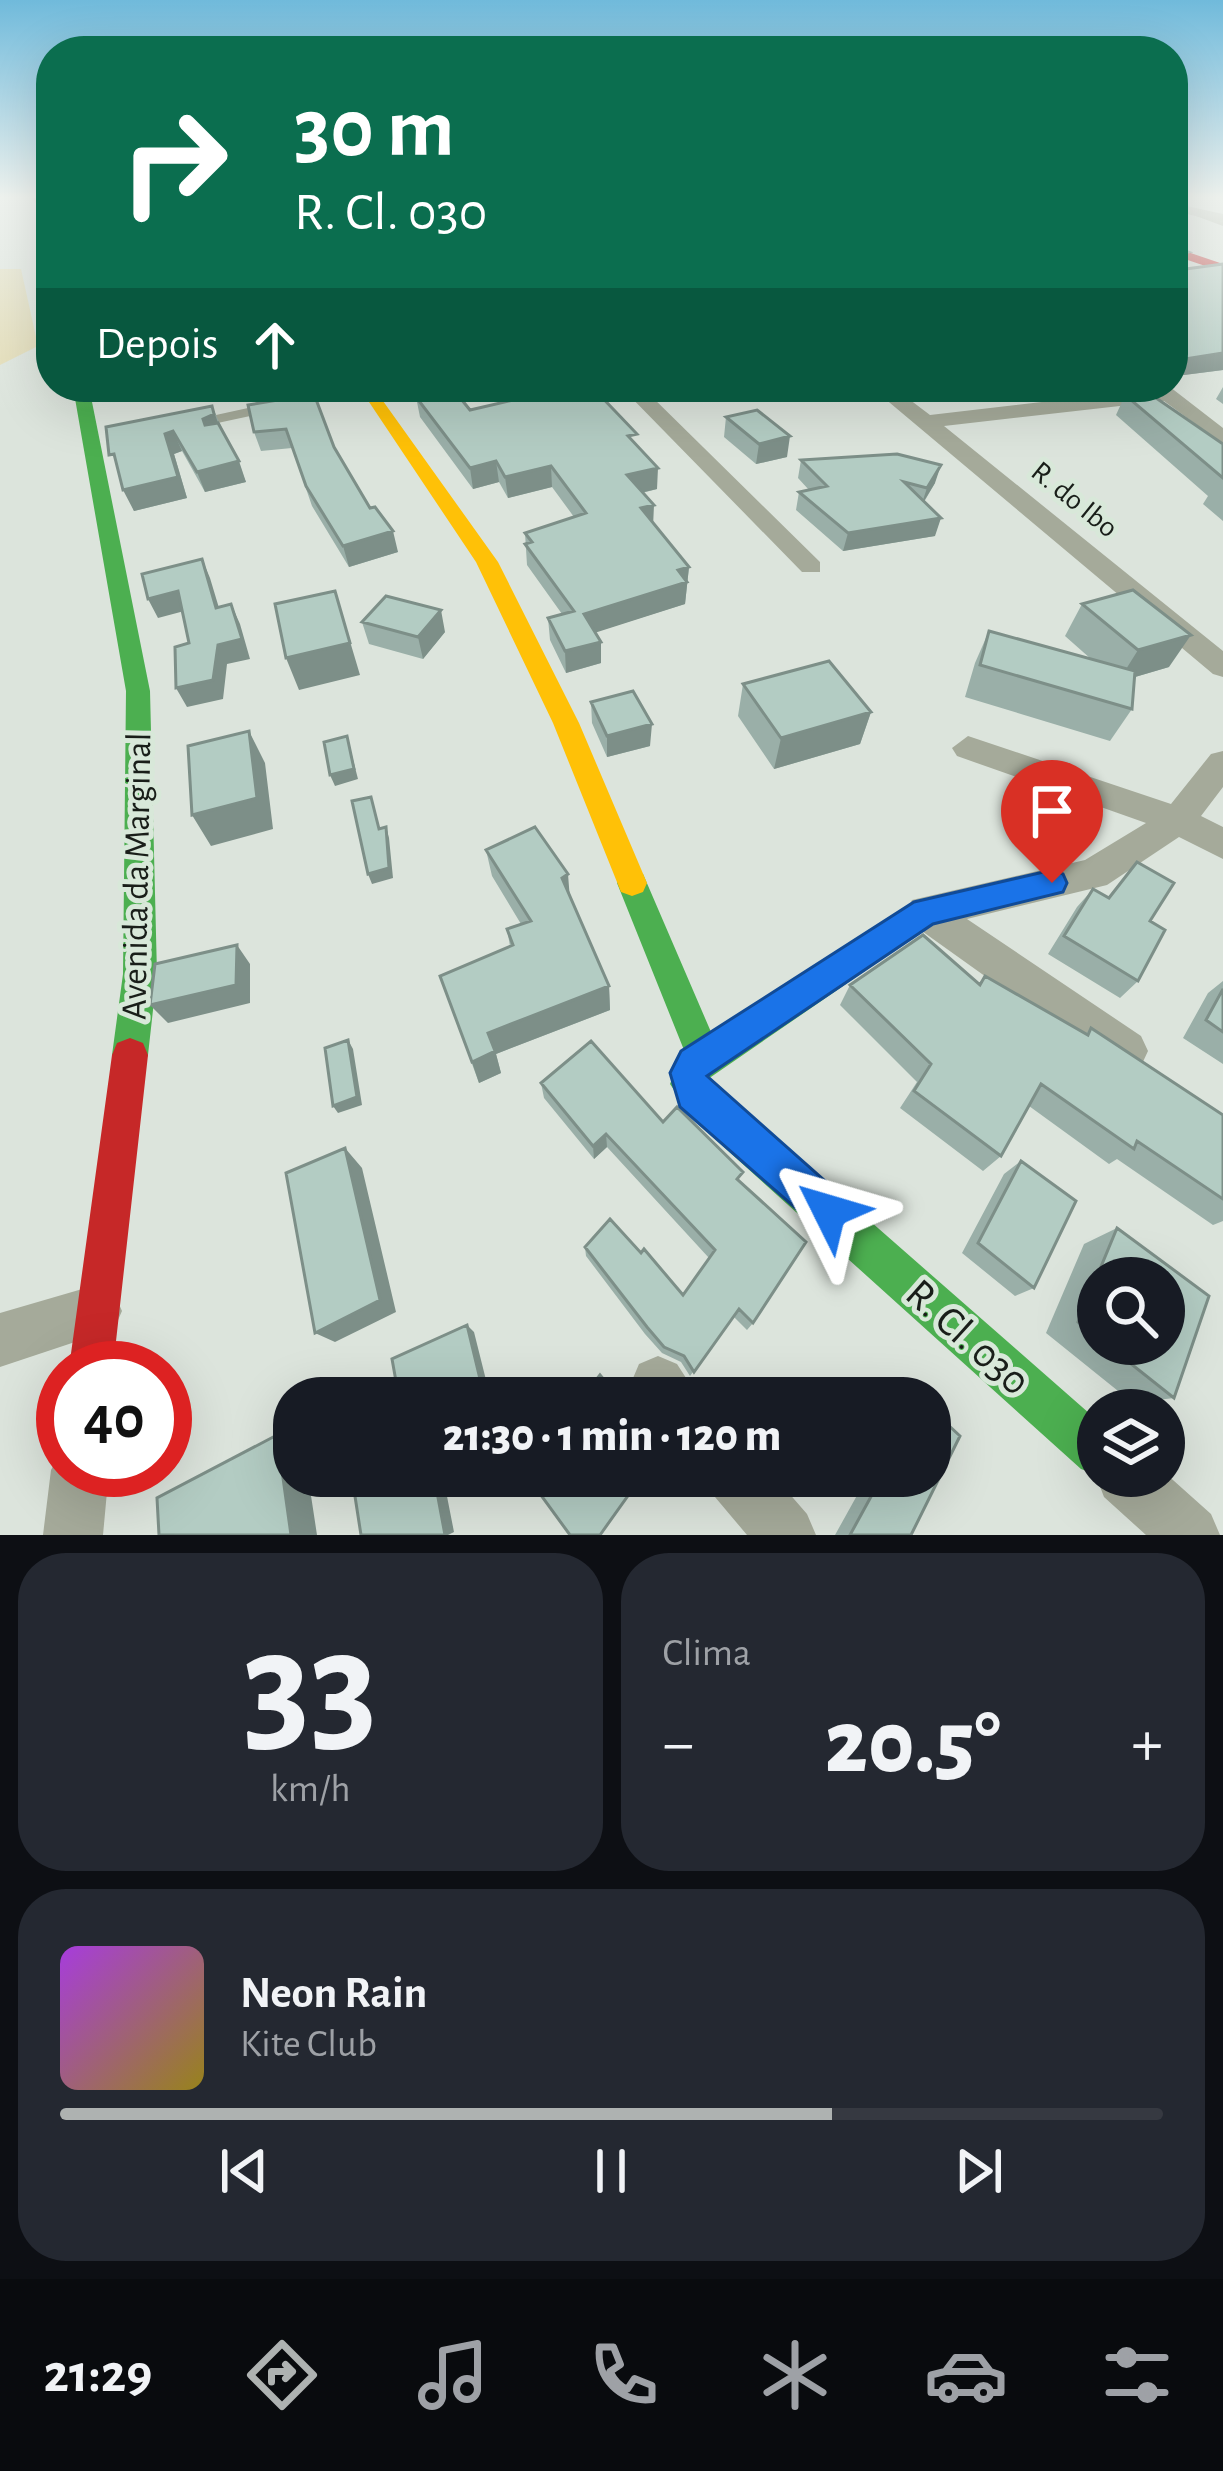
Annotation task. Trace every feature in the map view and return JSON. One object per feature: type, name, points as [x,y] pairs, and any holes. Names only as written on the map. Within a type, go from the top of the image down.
[{"type":"main road","name":"Avenida da Marginal","points":[[86,402],[98,440],[138,691],[140,974],[93,1341]]},
{"type":"main road","points":[[379,402],[487,562],[566,723],[704,1057],[926,912]]},
{"type":"main road","name":"R. Cl. 030","points":[[704,1057],[688,1073],[693,1094],[1077,1433]]},
{"type":"street","points":[[1190,275],[1223,269]]},
{"type":"street","points":[[155,430],[298,402]]},
{"type":"street","points":[[646,402],[812,567]]},
{"type":"street","name":"R. do Ibo","points":[[900,402],[1223,667]]},
{"type":"street","points":[[926,422],[1080,402]]},
{"type":"street","points":[[1178,402],[1223,438]]},
{"type":"street","points":[[968,748],[1178,820],[1223,844]]},
{"type":"street","points":[[926,912],[1094,874],[1178,820],[1223,764]]},
{"type":"street","points":[[926,912],[1163,1076]]},
{"type":"street","points":[[0,1340],[96,1311]]},
{"type":"street","points":[[73,1535],[77,1497]]},
{"type":"street","points":[[754,1497],[786,1535]]},
{"type":"street","points":[[1148,1497],[1190,1535]]},
{"type":"shaded area","points":[[0,269],[21,269],[36,347],[0,365]]},
{"type":"building","points":[[1223,268],[1223,353],[1188,359],[1188,269]]},
{"type":"building","points":[[317,402],[334,447],[370,508],[375,507],[393,531],[343,546],[306,486],[286,429],[254,432],[248,405]]},
{"type":"building","points":[[420,402],[464,402],[470,410],[504,402],[606,402],[637,434],[628,436],[658,468],[627,475],[654,505],[641,508],[689,567],[678,570],[687,582],[584,614],[601,642],[565,651],[548,618],[574,611],[525,544],[532,542],[525,533],[586,513],[551,466],[505,477],[496,461],[470,468]]},
{"type":"building","points":[[1133,402],[1162,402],[1223,444],[1223,478]]},
{"type":"building","points":[[212,406],[214,414],[203,419],[205,425],[218,423],[239,461],[197,472],[173,431],[165,434],[178,477],[123,490],[114,454],[109,455],[106,427]]},
{"type":"building","points":[[757,410],[790,436],[759,444],[726,417]]},
{"type":"building","points":[[897,454],[941,465],[927,488],[904,482],[941,518],[848,533],[799,492],[827,486],[801,460]]},
{"type":"building","points":[[202,559],[216,608],[231,604],[242,639],[218,645],[213,680],[176,688],[175,647],[189,643],[178,591],[148,599],[142,574]]},
{"type":"building","points":[[1133,590],[1191,635],[1138,650],[1082,604]]},
{"type":"building","points":[[335,591],[350,643],[286,658],[275,604]]},
{"type":"building","points":[[386,596],[441,610],[418,637],[362,622]]},
{"type":"building","points":[[989,631],[1135,671],[1132,709],[980,665]]},
{"type":"building","points":[[829,661],[871,712],[781,738],[743,684]]},
{"type":"building","points":[[633,691],[652,724],[607,736],[591,702]]},
{"type":"building","points":[[249,731],[257,798],[192,815],[188,746]]},
{"type":"building","points":[[347,736],[354,769],[330,775],[324,742]]},
{"type":"building","points":[[371,797],[379,829],[386,827],[389,868],[368,874],[352,801]]},
{"type":"building","points":[[535,827],[568,874],[562,878],[609,986],[488,1033],[495,1051],[472,1062],[440,976],[513,945],[507,929],[531,921],[486,850]]},
{"type":"building","points":[[1137,862],[1174,883],[1150,921],[1165,930],[1138,981],[1064,936],[1093,889],[1109,898]]},
{"type":"building","points":[[923,935],[980,985],[985,976],[1088,1035],[1091,1028],[1223,1115],[1223,1199],[1137,1141],[1134,1149],[1041,1084],[1001,1156],[914,1091],[931,1064],[850,985]]},
{"type":"building","points":[[237,945],[236,985],[150,1005],[155,964]]},
{"type":"building","points":[[1223,989],[1223,1032],[1206,1020]]},
{"type":"building","points":[[348,1040],[357,1097],[333,1106],[325,1048]]},
{"type":"building","points":[[591,1041],[663,1122],[677,1107],[743,1172],[737,1179],[806,1242],[753,1323],[739,1309],[694,1372],[684,1356],[664,1347],[585,1247],[610,1219],[641,1253],[644,1249],[683,1295],[715,1250],[606,1134],[593,1146],[541,1083]]},
{"type":"building","points":[[345,1148],[380,1300],[315,1333],[286,1173]]},
{"type":"building","points":[[1021,1161],[1076,1201],[1034,1288],[978,1243]]},
{"type":"building","points":[[1117,1228],[1156,1257],[1105,1257]]},
{"type":"building","points":[[1185,1278],[1209,1296],[1177,1389],[1163,1389],[1132,1365],[1185,1365]]},
{"type":"building","points":[[467,1325],[480,1377],[395,1377],[392,1359]]},
{"type":"building","points":[[951,1428],[960,1436],[951,1454]]},
{"type":"building","points":[[273,1437],[273,1497],[286,1497],[291,1535],[159,1535],[157,1498],[192,1497],[192,1480]]},
{"type":"building","points":[[355,1497],[438,1497],[445,1535],[361,1535]]},
{"type":"building","points":[[542,1497],[627,1497],[600,1535],[570,1535]]},
{"type":"building","points":[[871,1497],[930,1497],[911,1535],[850,1535]]},
{"type":"traffic: fast","points":[[84,402],[138,691],[140,974],[130,1055]]},
{"type":"traffic: fast","points":[[632,883],[704,1057]]},
{"type":"traffic: fast","points":[[925,912],[694,1064],[688,1084],[708,1108],[1077,1433]]},
{"type":"traffic: slow","points":[[375,402],[487,562],[566,723],[632,883]]},
{"type":"traffic: jam","points":[[94,1341],[130,1055]]},
{"type":"route","points":[[829,1211],[693,1094],[688,1073],[694,1064],[926,912],[1052,883]]}]
